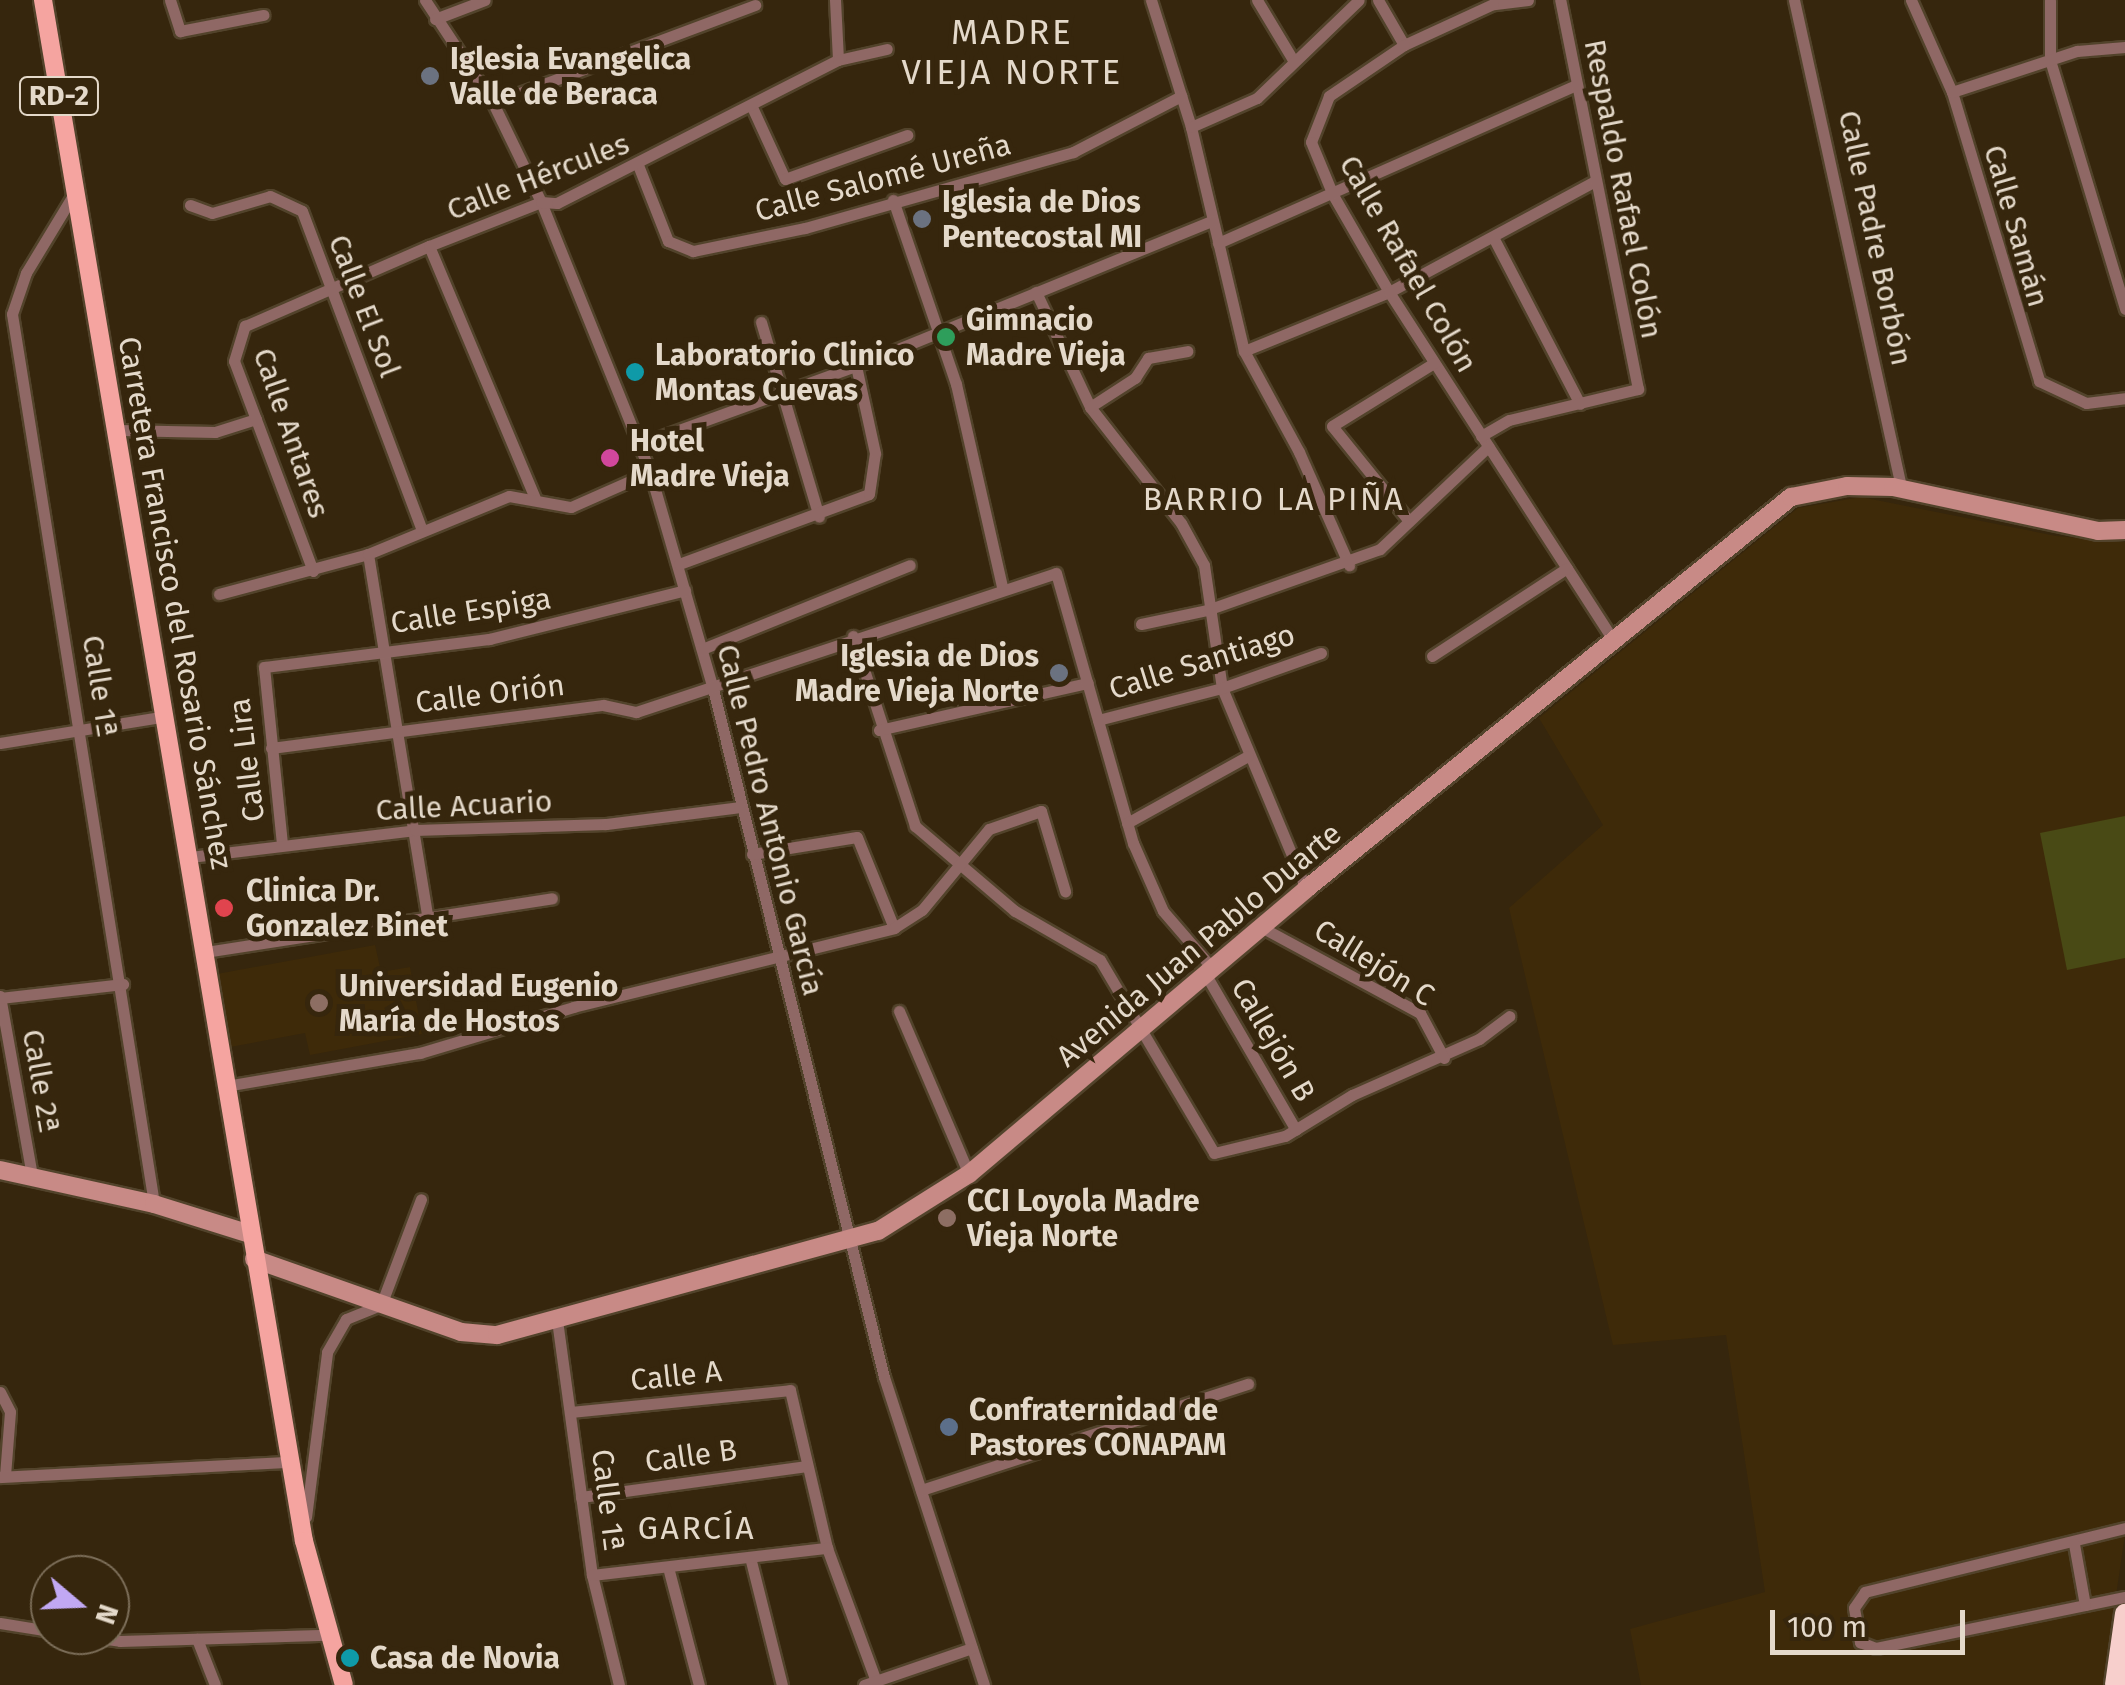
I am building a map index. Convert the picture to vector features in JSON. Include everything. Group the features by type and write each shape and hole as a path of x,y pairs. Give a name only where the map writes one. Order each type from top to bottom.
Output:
{"highway":[{"path":"2115,1685 2125,1614"}],"main road":[{"name":"Carretera Francisco del Rosario Sánchez","path":"43,0 119,430 304,1541 344,1685"},
{"name":"Avenida Juan Pablo Duarte","path":"254,1258 461,1332 497,1335 878,1231 968,1174 1306,889 1791,497 1846,486 1902,488 2098,531 2125,530"},
{"path":"0,1170 154,1204 250,1234"}],"street":[{"path":"170,0 180,31 262,15"},
{"name":"Calle Pedro Antonio García","path":"425,0 493,103 541,202 650,472 713,689 848,1240 921,1490 984,1685"},
{"path":"434,18 485,0"},
{"path":"835,0 838,60"},
{"path":"1151,0 1191,127 1244,351 1299,452 1349,565"},
{"path":"1257,0 1293,60"},
{"path":"1191,127 1257,98 1342,5 1360,0"},
{"path":"1378,0 1404,45"},
{"name":"Calle Rafael Colón","path":"1528,0 1492,2 1404,45 1330,96 1314,124 1311,142 1333,195 1389,292 1613,638"},
{"name":"Respaldo Rafael Colón","path":"1560,0 1593,182 1638,388 1580,404"},
{"name":"Calle Padre Borbón","path":"1794,0 1902,488"},
{"path":"2050,0 2050,60 2125,309"},
{"name":"Calle Samán","path":"1917,2 1952,92 2040,381 2086,403 2125,398"},
{"path":"493,103 756,5"},
{"path":"1952,92 2050,60 2125,47"},
{"name":"Calle Hércules","path":"256,320 541,202 557,203 638,166 838,60 887,48"},
{"path":"1218,243 1576,85"},
{"name":"Calle Salomé Ureña","path":"638,166 668,241 678,250 804,228 1073,152 1182,96"},
{"path":"752,106 785,179 907,135"},
{"path":"1244,351 1389,292 1593,182"},
{"name":"Calle 1ª","path":"75,192 26,273 6,316 82,729 124,984 154,1204"},
{"name":"Calle El Sol","path":"190,205 212,213 270,196 287,200 302,211 422,530"},
{"path":"893,200 938,333 1002,587"},
{"path":"640,444 856,366 1212,221"},
{"path":"1141,624 1207,610 1349,565 1380,550 1509,420 1580,404 1493,237"},
{"path":"428,246 535,498"},
{"path":"1036,292 1090,407 1177,507 1204,565 1207,610 1222,688 1306,889"},
{"name":"Calle Antares","path":"256,320 237,335 233,347 312,571"},
{"path":"761,322 819,517"},
{"path":"1090,407 1135,378 1148,358 1187,350"},
{"path":"1409,520 1332,426 1434,363"},
{"path":"679,564 866,498 874,484 874,452 856,366"},
{"path":"119,430 215,432 256,419"},
{"path":"219,594 368,554 509,496 571,508 650,472"},
{"path":"368,554 387,650 428,920"},
{"path":"702,649 910,565"},
{"path":"1432,656 1567,568"},
{"name":"Calle Orión","path":"270,748 603,704 634,712 713,689 853,636 1056,573"},
{"name":"Callejón B","path":"1056,573 1127,823 1163,910 1209,972 1296,1130"},
{"name":"Calle Espiga","path":"263,670 489,639 686,590"},
{"path":"853,636 879,730 915,826 957,867 1072,948 1100,960 1143,1027 1210,1150 1225,1155 1296,1130 1352,1096 1444,1058 1509,1016"},
{"name":"Calle Santiago","path":"1098,720 1222,688 1320,653"},
{"name":"Calle Lira","path":"263,670 282,844"},
{"path":"879,730 1088,684"},
{"path":"0,743 167,716"},
{"path":"1127,823 1248,756"},
{"name":"Calle Acuario","path":"190,858 415,830 606,824 741,806"},
{"path":"226,1086 420,1053 894,928 922,910 989,828 1041,811 1065,890"},
{"path":"752,854 858,836 894,928"},
{"path":"205,952 552,898"},
{"name":"Callejón C","path":"1261,927 1420,1013 1444,1058"},
{"path":"0,1001 124,984"},
{"name":"Calle 2ª","path":"0,1001 32,1175"},
{"path":"899,1011 968,1174"},
{"path":"304,1541 327,1352 346,1320 380,1305 421,1199"},
{"name":"Calle 1ª","path":"557,1320 592,1576 619,1685"},
{"path":"921,1490 1248,1384"},
{"name":"Calle A","path":"571,1412 786,1389 807,1466"},
{"path":"0,1392 10,1412 2,1476 290,1462"},
{"path":"807,1466 827,1548 870,1683 972,1648"},
{"name":"Calle B","path":"581,1497 807,1466"},
{"path":"2125,1528 2074,1544 1866,1592 1855,1600 1860,1642 1876,1648 2125,1597"},
{"path":"2074,1544 2085,1606"},
{"path":"592,1576 668,1570 827,1548"},
{"path":"751,1560 782,1685"},
{"path":"668,1570 700,1685"},
{"path":"0,1623 30,1628"},
{"path":"130,1637 327,1635"},
{"path":"198,1639 214,1685"}],"shaded area":[{"path":"1861,497 2056,536 2125,542 2125,1534 2103,1685 1641,1685 1630,1629 1765,1592 1726,1335 1613,1345 1509,908 1603,825 1539,718 1798,508"},
{"path":"2125,816 2125,958 2067,970 2040,833"},
{"name":"Universidad Eugenio María de Hostos","path":"375,945 381,972 410,967 422,1034 310,1055 305,1033 230,1047 217,974"}],"place":[{"name":"Iglesia Evangelica Valle de Beraca","path":"430,76"},
{"name":"Iglesia de Dios Pentecostal MI","path":"922,219"},
{"name":"Gimnacio Madre Vieja","path":"946,337"},
{"name":"Laboratorio Clinico Montas Cuevas","path":"635,372"},
{"name":"Hotel Madre Vieja","path":"610,458"},
{"name":"Iglesia de Dios Madre Vieja Norte","path":"1059,673"},
{"name":"Clinica Dr. Gonzalez Binet","path":"224,908"},
{"name":"Universidad Eugenio María de Hostos","path":"319,1003"},
{"name":"CCI Loyola Madre Vieja Norte","path":"947,1218"},
{"name":"Confraternidad de Pastores CONAPAM","path":"949,1427"},
{"name":"Casa de Novia","path":"350,1658"}],"district":[{"name":"MADRE VIEJA NORTE","path":"1012,52"},
{"name":"BARRIO LA PIÑA","path":"1274,499"},
{"name":"GARCÍA","path":"697,1528"}]}
